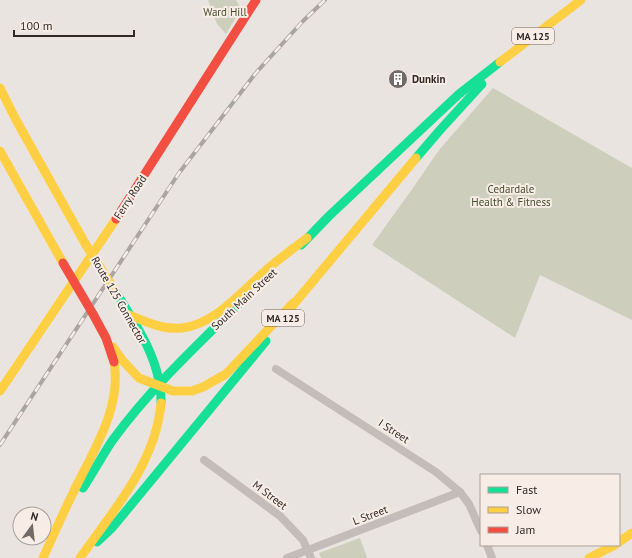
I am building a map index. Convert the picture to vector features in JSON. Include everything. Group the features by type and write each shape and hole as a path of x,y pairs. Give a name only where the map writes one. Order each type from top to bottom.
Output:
{"main road":[{"name":"Ferry Road","path":"0,391 128,202 256,0"},
{"name":"South Main Street","path":"43,558 59,524 70,511 90,475 112,442 133,415 208,333 459,94 581,0"},
{"name":"South Main Street","path":"81,558 112,528 262,346 293,303 310,286 440,130 486,80 485,73"},
{"name":"Route 125 Connector","path":"0,88 16,120 86,245 129,314 150,355 160,387 161,398 155,437 146,459 131,486 81,558"},
{"path":"0,151 108,342 132,372 145,381 173,391 192,391 218,380 226,374 293,303"},
{"path":"129,314 152,324 166,328 183,328 197,324 210,318 224,308 273,264 307,238"},
{"path":"59,524 112,408 116,381 112,355 108,342"},
{"path":"620,541 632,533"},
{"path":"589,558 613,546"}],"street":[{"name":"I Street","path":"276,369 436,472 460,492 469,504 480,529"},
{"name":"M Street","path":"204,460 280,516 299,535 310,554"},
{"name":"L Street","path":"287,558 310,554 460,492"},
{"path":"487,546 492,558"}],"green space":[{"name":"Ward Hill","path":"208,0 236,0 241,9 226,34 217,24"},
{"name":"Cedardale Health & Fitness","path":"493,88 632,168 632,320 540,275 515,338 372,245 439,150"},
{"path":"360,538 367,558 321,558 319,553"}],"railway":[{"path":"0,445 179,173 255,74 303,21 325,0"}],"traffic: fast":[{"path":"301,245 329,216 459,94 500,62"},
{"path":"416,158 482,84"},
{"path":"115,291 139,330 152,358 157,373 161,403"},
{"path":"83,488 112,441 142,403 174,368 243,300"},
{"path":"97,542 112,528 266,341"}],"traffic: slow":[{"path":"500,62 581,0"},
{"path":"0,88 16,120 86,245"},
{"path":"0,151 63,263"},
{"path":"288,311 416,158"},
{"path":"0,391 116,219"},
{"path":"129,315 155,325 169,328 182,328 205,321 236,298 269,268 307,238"},
{"path":"86,245 115,291"},
{"path":"113,347 123,361 139,378 173,391 192,391 203,387 226,374 293,303"},
{"path":"43,558 104,429 114,396 114,362"},
{"path":"80,558 119,504 142,466 151,446 161,403"},
{"path":"620,541 632,533"},
{"path":"589,558 613,546"}],"traffic: jam":[{"path":"116,219 256,0"},
{"path":"63,263 93,314"},
{"path":"93,314 106,338 114,362"}],"place":[{"name":"Dunkin","path":"398,79"}]}
